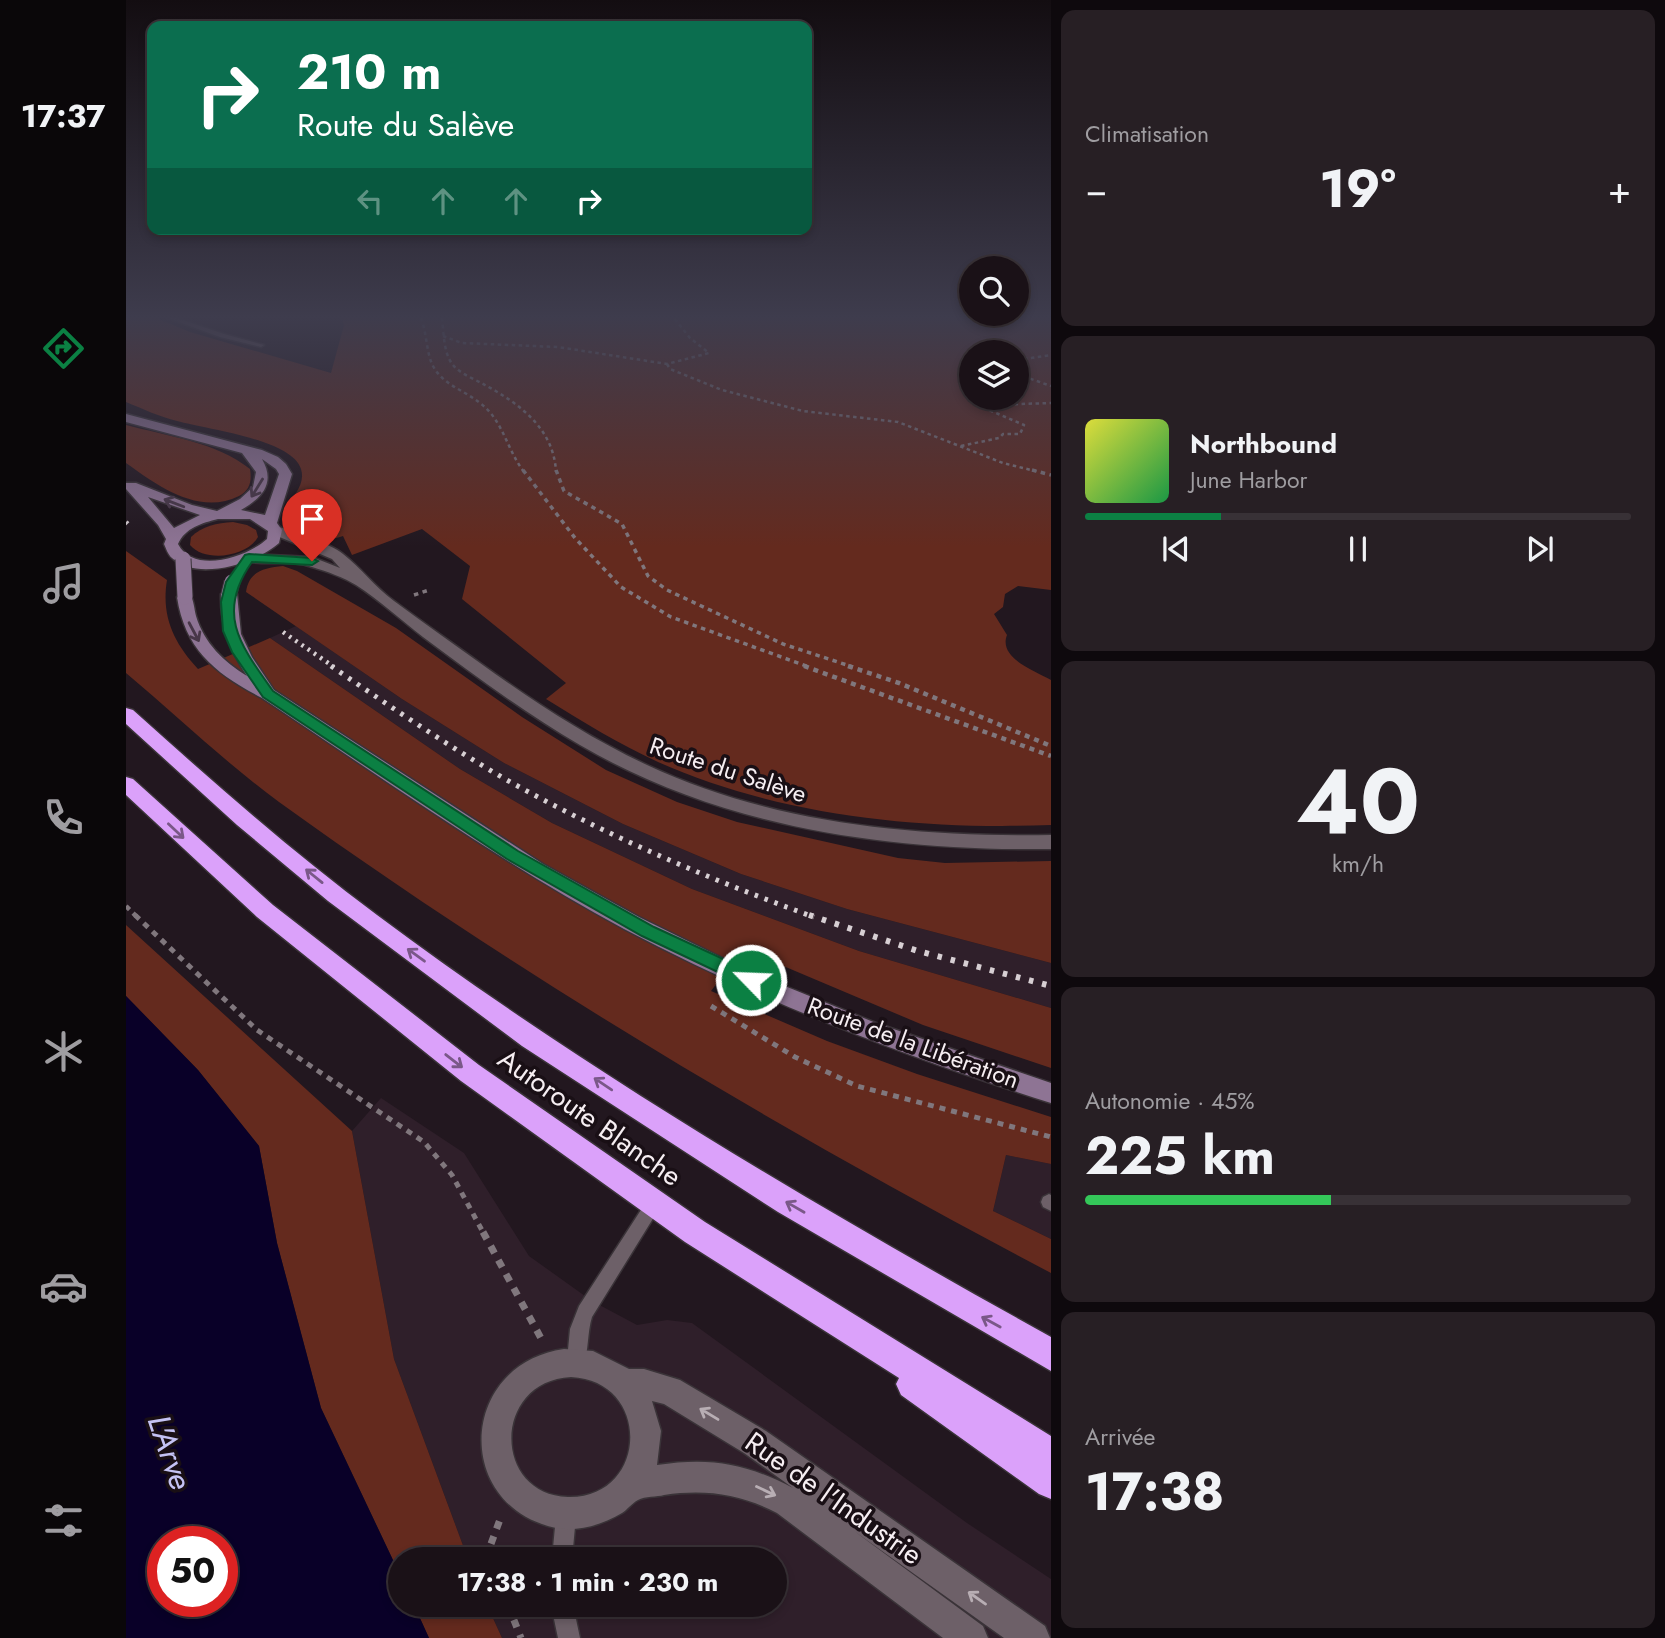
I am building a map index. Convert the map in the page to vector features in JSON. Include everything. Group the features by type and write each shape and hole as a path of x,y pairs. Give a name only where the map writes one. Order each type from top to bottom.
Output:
{"highway":[{"name":"Autoroute Blanche","path":"126,714 249,823 367,920 493,1011 777,1196 1051,1355"},
{"name":"Autoroute Blanche","path":"126,784 213,865 338,970 470,1073 695,1232 1051,1455"},
{"path":"695,1232 1051,1482"}],"main road":[{"path":"126,418 247,450 263,470 263,483 250,500 220,515 186,526 172,539"},
{"name":"Route de la Libération","path":"247,450 272,459 285,471 286,484 273,508 270,545 248,558 232,582 228,602 230,631 239,652 268,694"},
{"path":"128,485 182,506 220,515 254,516 272,527"},
{"path":"128,485 164,523 172,539 172,550 183,559 206,564 248,558"},
{"name":"Route de la Libération","path":"183,559 186,611 195,637 216,662 513,855 624,919 727,969 826,1012 932,1053 1051,1093"}],"street":[{"name":"Route du Salève","path":"272,527 337,556 361,582 569,731 669,781 764,811 866,833 965,843 1051,842"},
{"name":"Route du Salève","path":"248,558 312,561 361,582"},
{"name":"Rue de l'Industrie","path":"565,1362 602,1367 624,1384 638,1406 645,1433 640,1461 628,1486 600,1509 566,1516"},
{"path":"565,1362 541,1367 518,1385 502,1411 497,1442 505,1473 513,1486 536,1506 566,1516"},
{"name":"Rue de l'Industrie","path":"624,1384 644,1384 670,1390 755,1442 1033,1638"},
{"name":"Rue de l'Industrie","path":"628,1486 697,1474 734,1478 770,1492 788,1502 971,1638"}],"lane":[{"path":"565,1362 585,1312 654,1204"},
{"path":"563,1547 566,1516"},
{"path":"565,1617 569,1638"}],"path":[{"path":"466,394 481,403 500,425 517,463 532,485 604,572 621,587 671,617 1051,756"},
{"path":"502,394 533,418 543,431 555,454 556,474 564,491 622,524 648,576 667,590 783,644 898,682 1051,746"},
{"path":"739,394 803,411 898,422 1003,463 1051,475"},
{"path":"960,446 983,439 999,438 1003,434 1020,434 1024,425 996,415 989,410 989,405 1051,403"},
{"path":"409,597 429,590"},
{"path":"126,906 257,1030 403,1126 439,1158 452,1175 565,1362"},
{"path":"711,1006 795,1057 857,1086 1051,1137"},
{"path":"490,1547 513,1486"},
{"path":"513,1617 521,1638"}],"shaded area":[{"path":"126,394 959,394 959,410 1029,410 1029,394 1051,394 1051,590 1018,586 1005,594 1003,607 994,614 1007,635 1006,643 1013,657 1051,680 1051,825 951,825 851,816 752,795 658,762 546,699 566,683 462,599 470,566 422,529 352,555 343,536 317,538 294,526 287,509 300,485 302,475 294,459 265,443 171,419 126,402"},
{"path":"126,425 191,441 222,452 250,469 248,488 239,496 209,503 180,496 165,489 126,463"},
{"path":"233,522 256,530 258,537 253,544 236,553 215,556 197,551 190,545 191,537 200,530"},
{"path":"126,551 167,580 166,606 171,629 198,669 270,638 460,769 552,823 692,889 859,951 1051,1008 1051,1068 923,1025 743,949 711,991 827,1041 917,1074 1051,1117 1051,1164 1006,1155 993,1211 1051,1239 1051,1273 852,1165 657,1051 465,930 259,787 126,673"},
{"path":"283,566 297,571 396,628 522,717 606,770 677,802 737,822 898,858 945,863 1051,861 1051,963 847,909 741,874 623,824 504,763 402,699 246,592 250,579 258,572"},
{"path":"296,626 402,699 504,763 623,824 741,874 847,909 1051,963 1051,1008 859,951 692,889 552,823 460,769 270,638"},
{"path":"126,925 352,1131 394,1359 464,1547 388,1547 388,1550 321,1408 277,1243 259,1146 198,1070 126,996"},
{"path":"381,1098 464,1153 529,1256 592,1301 637,1325 667,1320 692,1323 967,1523 1051,1579 1051,1638 502,1638 492,1617 787,1617 787,1547 464,1547 394,1359 352,1131"},
{"path":"1006,1155 1051,1164 1051,1239 993,1211"},
{"path":"419,1617 492,1617 502,1638 429,1638"}],"water":[{"name":"L'Arve","path":"126,996 198,1070 259,1146 277,1243 321,1408 388,1550 388,1617 419,1617 429,1638 126,1638"}],"railway":[{"path":"283,632 334,667"},
{"path":"331,666 461,752 542,799 656,854 814,917"},
{"path":"809,915 918,951 1051,986"}],"route":[{"path":"312,561 249,558 232,582 228,602 230,631 239,652 268,694 513,855 577,893 648,931 751,980"}]}
